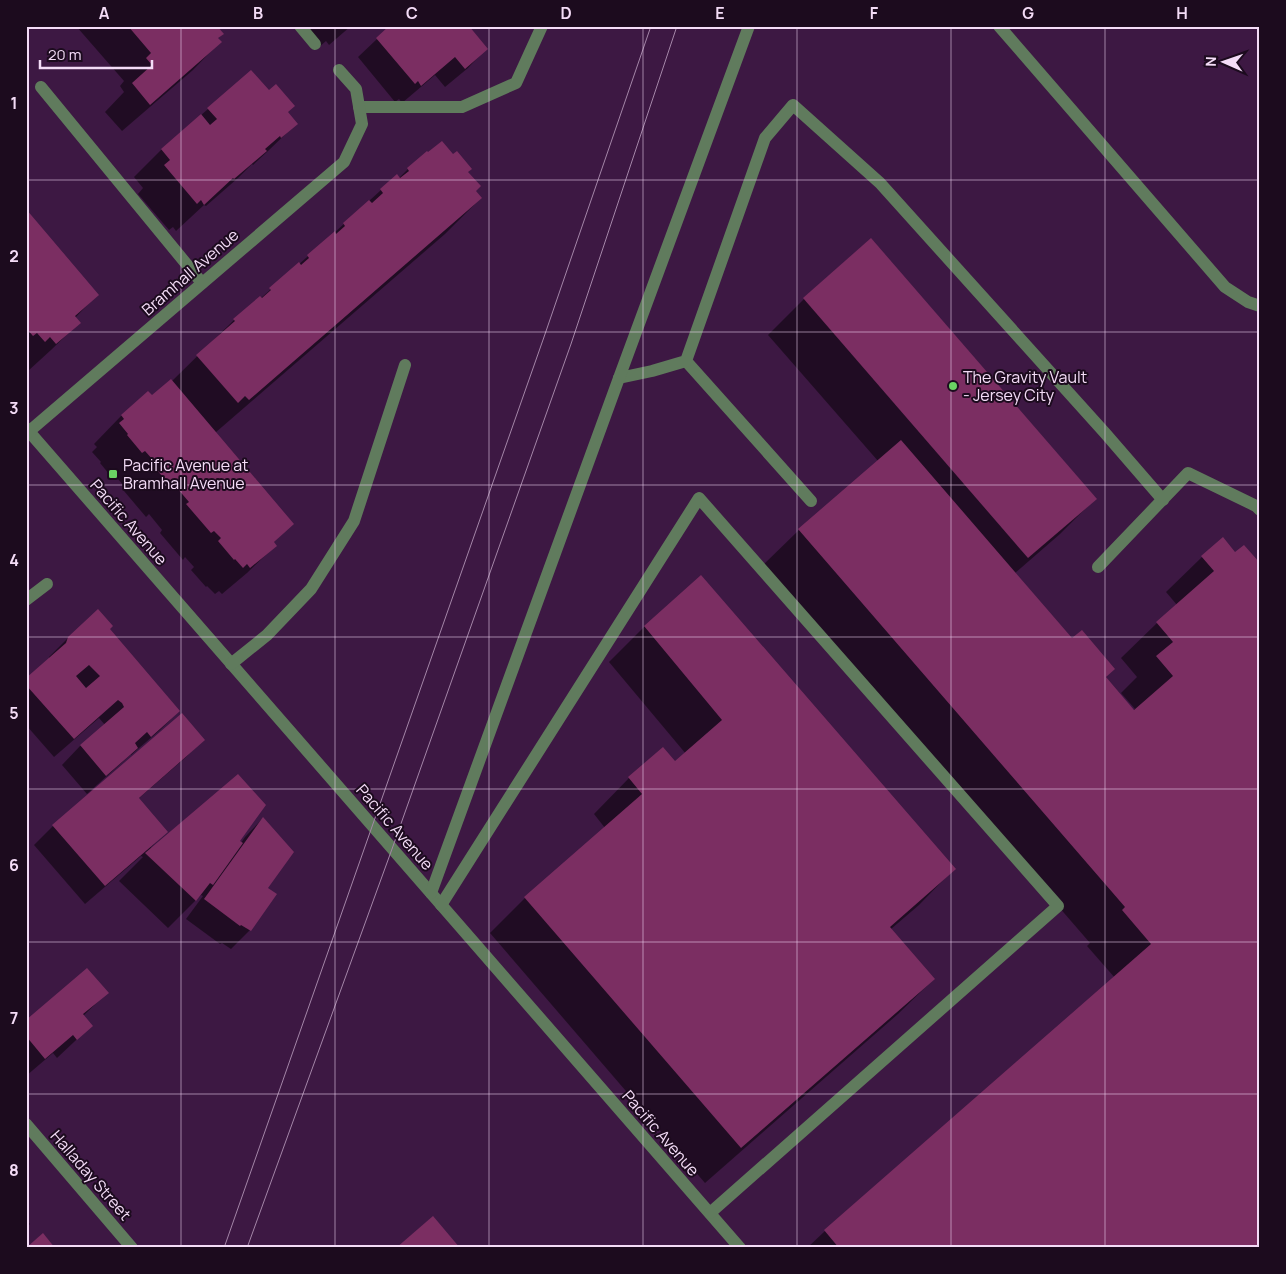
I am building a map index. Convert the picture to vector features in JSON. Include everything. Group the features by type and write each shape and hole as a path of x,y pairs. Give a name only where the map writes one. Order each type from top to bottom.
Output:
{"street":[{"path":"300,26 315,44"},
{"path":"339,70 356,90 359,107 462,107 516,83 542,26"},
{"path":"431,894 749,26"},
{"path":"999,26 1225,287 1248,302 1260,306"},
{"path":"41,87 202,284"},
{"path":"686,360 765,138 793,105 880,183 1163,500"},
{"name":"Bramhall Avenue","path":"27,431 344,162 362,124 359,107"},
{"path":"619,378 652,371 686,360"},
{"path":"686,360 811,501"},
{"path":"231,664 267,635 311,589 354,521 405,366"},
{"name":"Pacific Avenue","path":"27,431 740,1248"},
{"path":"1098,567 1188,474 1256,506 1260,510"},
{"path":"441,905 699,498 1058,906 710,1213"},
{"path":"26,600 47,584"},
{"name":"Halladay Street","path":"26,1124 132,1248"}],"building":[{"path":"128,26 217,26 224,34 218,38 222,42 150,105 132,83 152,65 146,58 151,53"},
{"path":"389,26 469,26 488,49 465,69 455,57 421,86 418,81 415,84 376,38"},
{"path":"251,70 269,90 276,84 295,106 288,112 298,124 281,138 280,136 265,149 267,151 233,178 204,205 201,200 197,204 164,165 170,160 161,149 201,114 210,125 217,119 207,108"},
{"path":"442,141 453,154 457,151 472,169 468,172 481,186 476,191 482,198 249,400 245,396 238,403 196,355 235,321 233,319 260,296 262,298 271,290 269,288 299,262 301,265 309,258 307,255 335,231 336,234 345,226 343,223 369,200 372,203 383,193 380,189 397,174 400,178 409,171 407,168"},
{"path":"26,209 99,295 75,316 81,323 56,344 50,337 45,342 37,333 33,336 26,328"},
{"path":"871,238 1097,499 1028,558 803,298"},
{"path":"171,379 294,524 274,542 277,546 250,568 247,564 243,568 234,560 218,541 221,538 214,531 211,533 186,504 189,502 177,488 174,490 150,462 153,460 145,451 142,453 119,423 124,419 121,415 148,391 152,395"},
{"path":"901,440 1072,638 1082,630 1115,669 1106,677 1134,710 1173,676 1156,656 1173,642 1156,622 1214,571 1201,556 1223,537 1235,552 1244,545 1260,563 1260,1248 839,1248 824,1230 1151,944 1122,910 1125,907 798,529"},
{"path":"701,575 956,869 890,927 935,979 741,1148 524,897 642,794 628,777 663,747 675,761 722,720 644,626"},
{"path":"98,609 113,626 110,629 180,711 151,737 147,732 135,743 138,748 106,776 80,745 124,707 122,703 118,700 74,739 26,685 26,678 66,643 68,637","holes":["89,665 100,676 86,688 76,676"]},
{"path":"182,713 205,740 139,798 168,832 105,886 52,825"},
{"path":"238,774 266,805 240,841 243,843 213,885 210,883 196,901 145,853"},
{"path":"263,817 294,852 268,888 277,894 251,931 240,926 204,899"},
{"path":"87,968 109,993 83,1014 93,1026 77,1040 73,1035 45,1059 26,1036 26,1020"},
{"path":"433,1216 460,1248 396,1248"},
{"path":"43,1233 55,1248 26,1248"}],"tram line":[{"path":"224,1248 544,337 651,26"},
{"path":"247,1248 392,849 571,344 677,26"}],"place":[{"name":"The Gravity Vault - Jersey City","path":"953,386"},
{"name":"Pacific Avenue at Bramhall Avenue","path":"113,474"}]}
